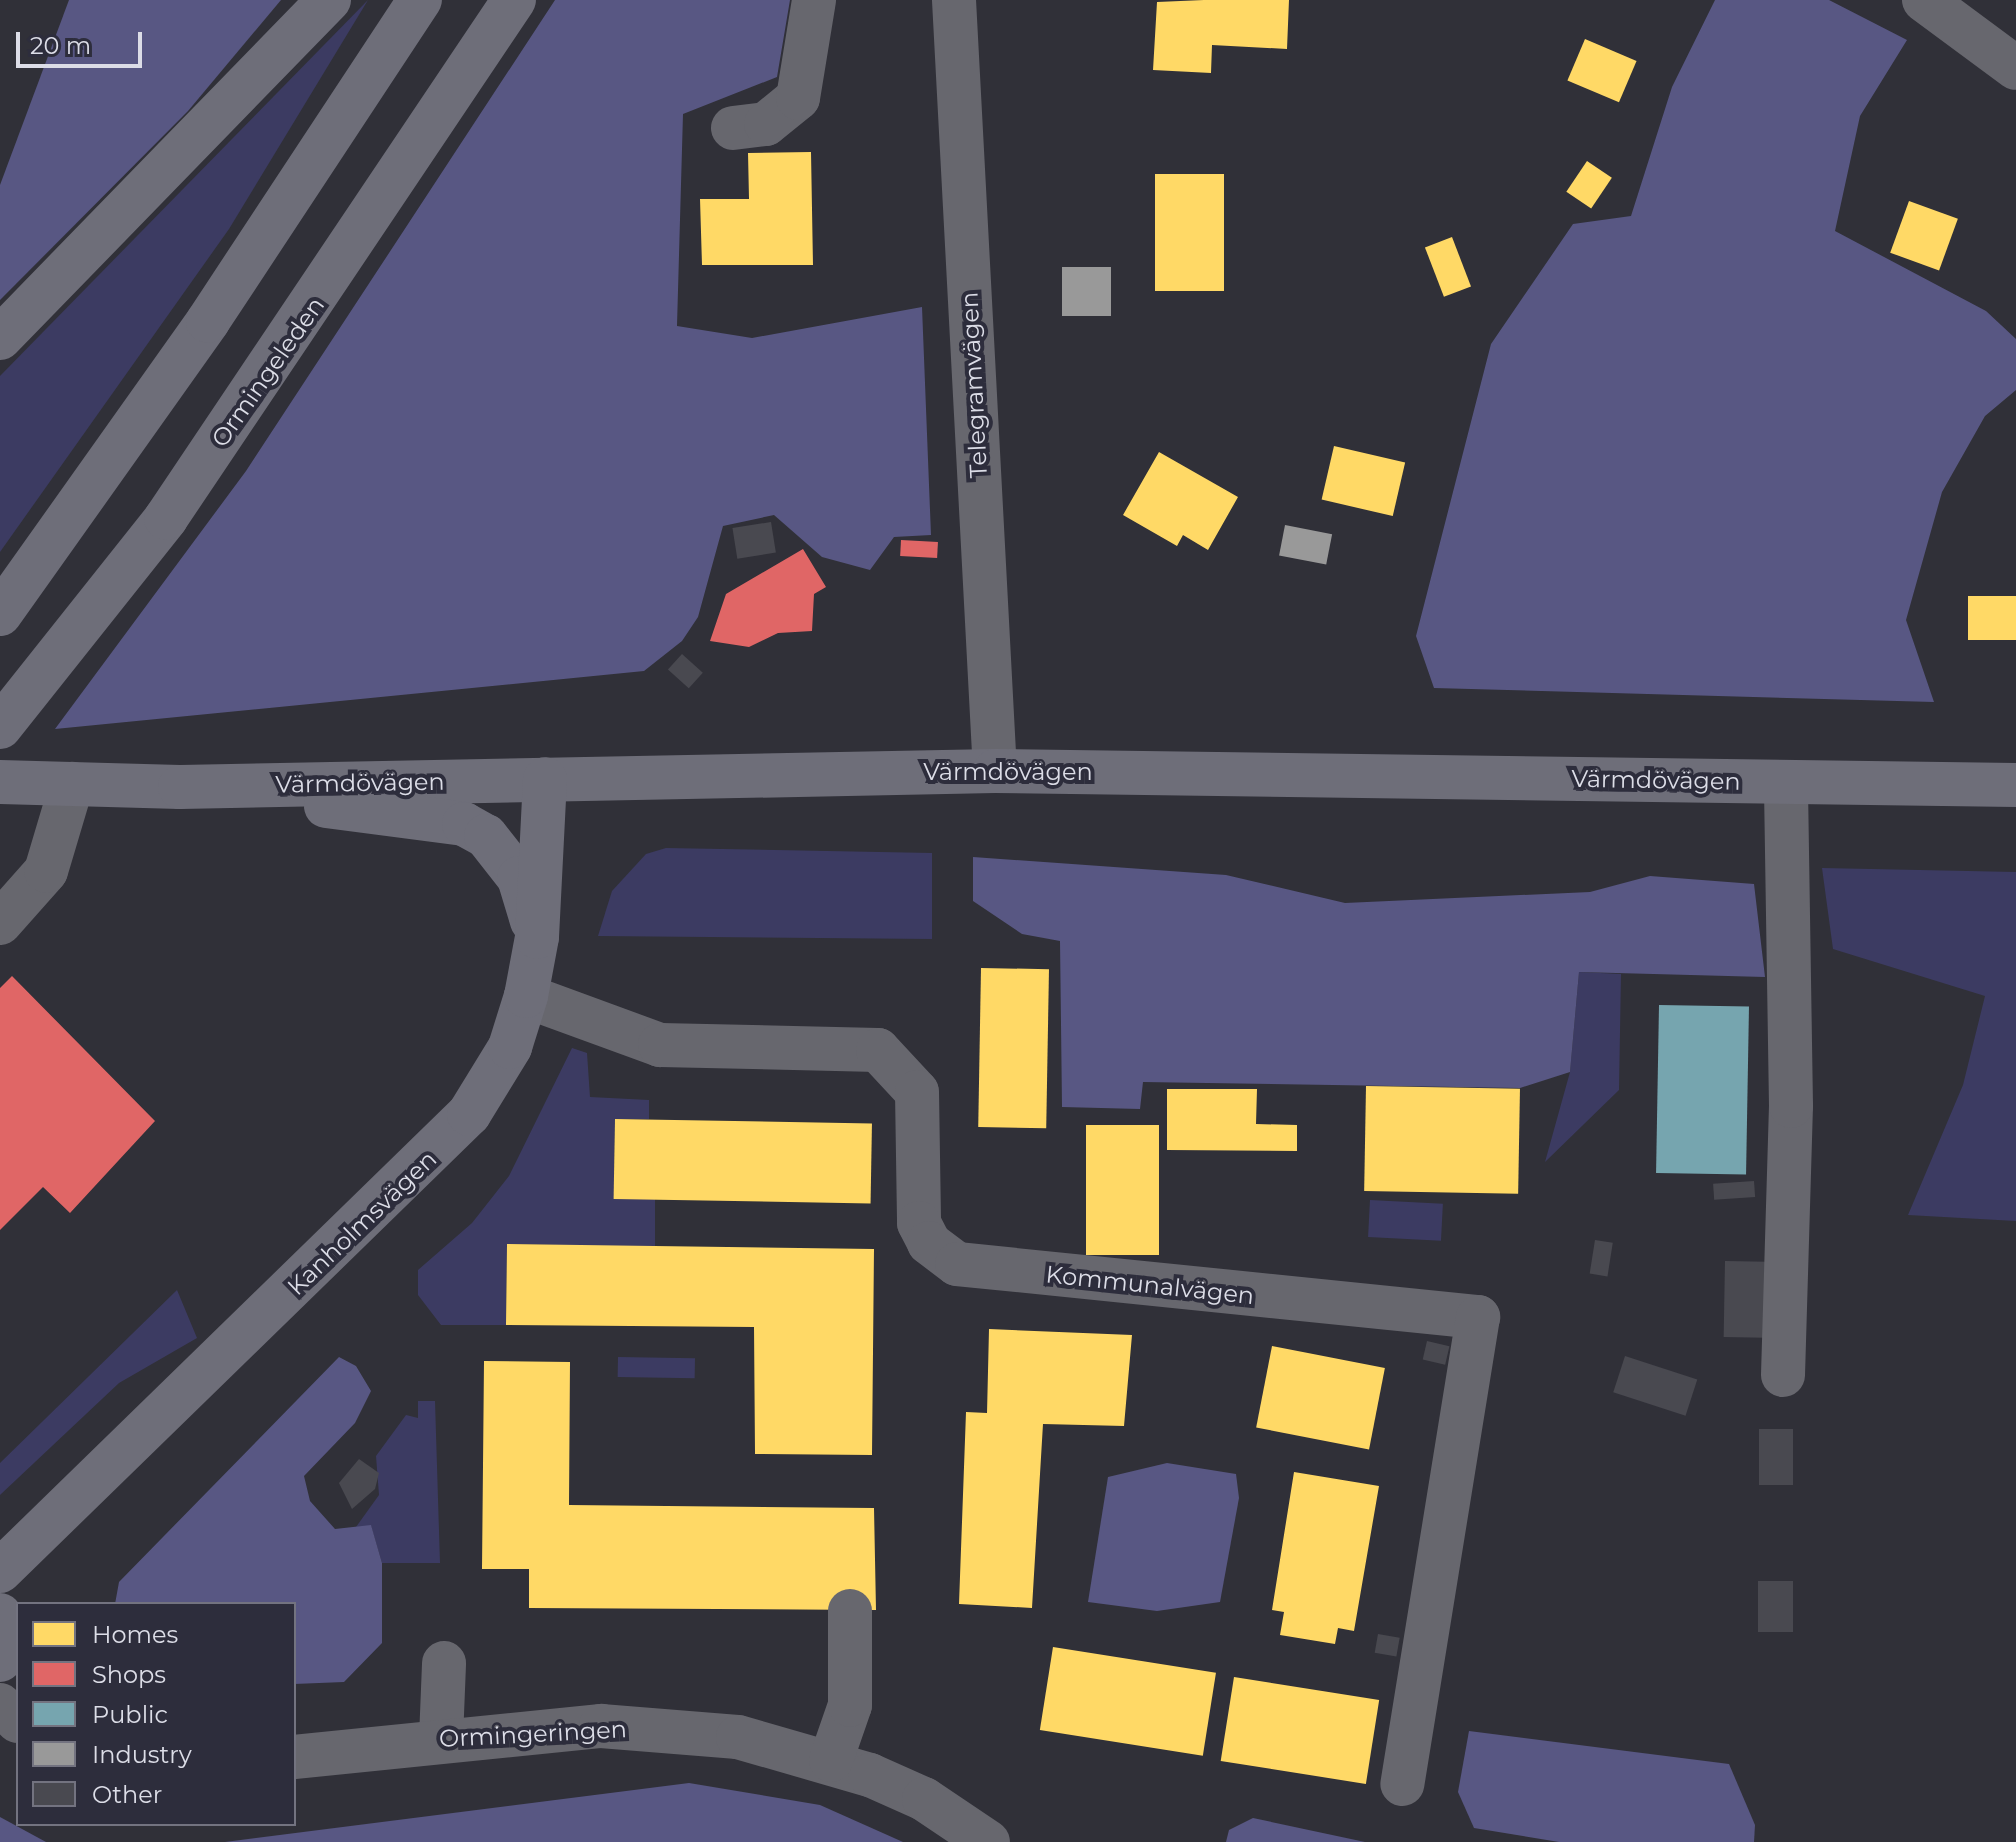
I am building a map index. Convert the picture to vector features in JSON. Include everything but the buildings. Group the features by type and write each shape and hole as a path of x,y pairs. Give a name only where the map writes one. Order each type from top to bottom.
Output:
{"main road":[{"path":"0,338 329,0"},
{"path":"12,598 420,0"},
{"name":"Ormingeleden","path":"0,727 90,620 310,313 514,0"},
{"name":"Värmdövägen","path":"0,782 180,787 995,771 2016,785"},
{"name":"Kanholmsvägen","path":"0,1571 442,1146 498,1069 526,996 537,937 545,779"},
{"path":"180,787 464,824 499,849 519,878 537,937"},
{"path":"0,1615 0,1660"}],"street":[{"path":"733,128 766,124 798,98 814,0"},
{"name":"Telegramvägen","path":"954,0 995,771"},
{"path":"1924,0 2016,68"},
{"path":"1783,1375 1791,1106 1786,782"},
{"path":"0,923 46,871 72,784"},
{"name":"Kommunalvägen","path":"526,996 660,1045 878,1050 917,1092 919,1223 929,1243 957,1264 1478,1317 1402,1784"},
{"path":"831,1760 850,1705 850,1611"},
{"path":"441,1739 444,1663"},
{"path":"0,1705 16,1719"},
{"name":"Ormingeringen","path":"296,1757 441,1739 601,1726 738,1737 831,1760 924,1799 988,1842"}],"shaded area":[{"path":"69,0 281,0 188,111 0,300 0,185"},
{"path":"368,0 229,229 0,552 0,376"},
{"path":"555,0 790,0 777,77 683,114 677,326 752,338 922,307 931,535 894,537 870,570 822,557 774,515 723,526 698,617 682,641 644,671 55,729 246,471"},
{"path":"1715,0 1829,0 1907,40 1860,116 1835,231 1986,311 2016,339 2016,390 1985,416 1942,492 1906,620 1934,702 1434,688 1416,636 1491,344 1573,224 1631,216 1672,87"},
{"path":"666,848 932,853 932,939 598,936 612,891 646,854"},
{"path":"973,857 1226,875 1345,903 1590,892 1650,876 1754,884 1765,977 1579,972 1570,1072 1520,1088 1143,1082 1140,1109 1062,1107 1060,941 1022,934 973,901"},
{"path":"1822,868 2016,872 2016,1221 1908,1215 1963,1085 1985,996 1833,949"},
{"path":"1579,972 1621,974 1619,1090 1545,1162 1570,1072"},
{"path":"572,1048 587,1053 590,1097 649,1100 649,1119 615,1119 614,1198 655,1199 655,1247 507,1244 506,1325 441,1325 418,1295 418,1270 472,1223 509,1176"},
{"path":"1370,1200 1443,1204 1441,1241 1368,1237"},
{"path":"177,1290 197,1338 119,1383 0,1495 0,1463"},
{"path":"339,1357 356,1366 371,1391 355,1423 304,1476 310,1501 335,1529 371,1525 382,1563 382,1643 344,1682 296,1684 296,1602 115,1602 119,1582"},
{"path":"618,1357 695,1358 695,1378 618,1377"},
{"path":"418,1401 435,1401 440,1563 382,1563 371,1526 356,1527 379,1495 376,1456 406,1415 418,1418"},
{"path":"1167,1463 1236,1474 1239,1498 1220,1602 1157,1611 1088,1602 1108,1477"},
{"path":"1469,1731 1729,1764 1755,1825 1754,1842 1559,1842 1474,1828 1458,1792"},
{"path":"689,1783 820,1805 903,1842 225,1842"},
{"path":"0,1817 46,1842 0,1842"},
{"path":"1253,1818 1365,1842 1226,1842 1229,1830"}]}
